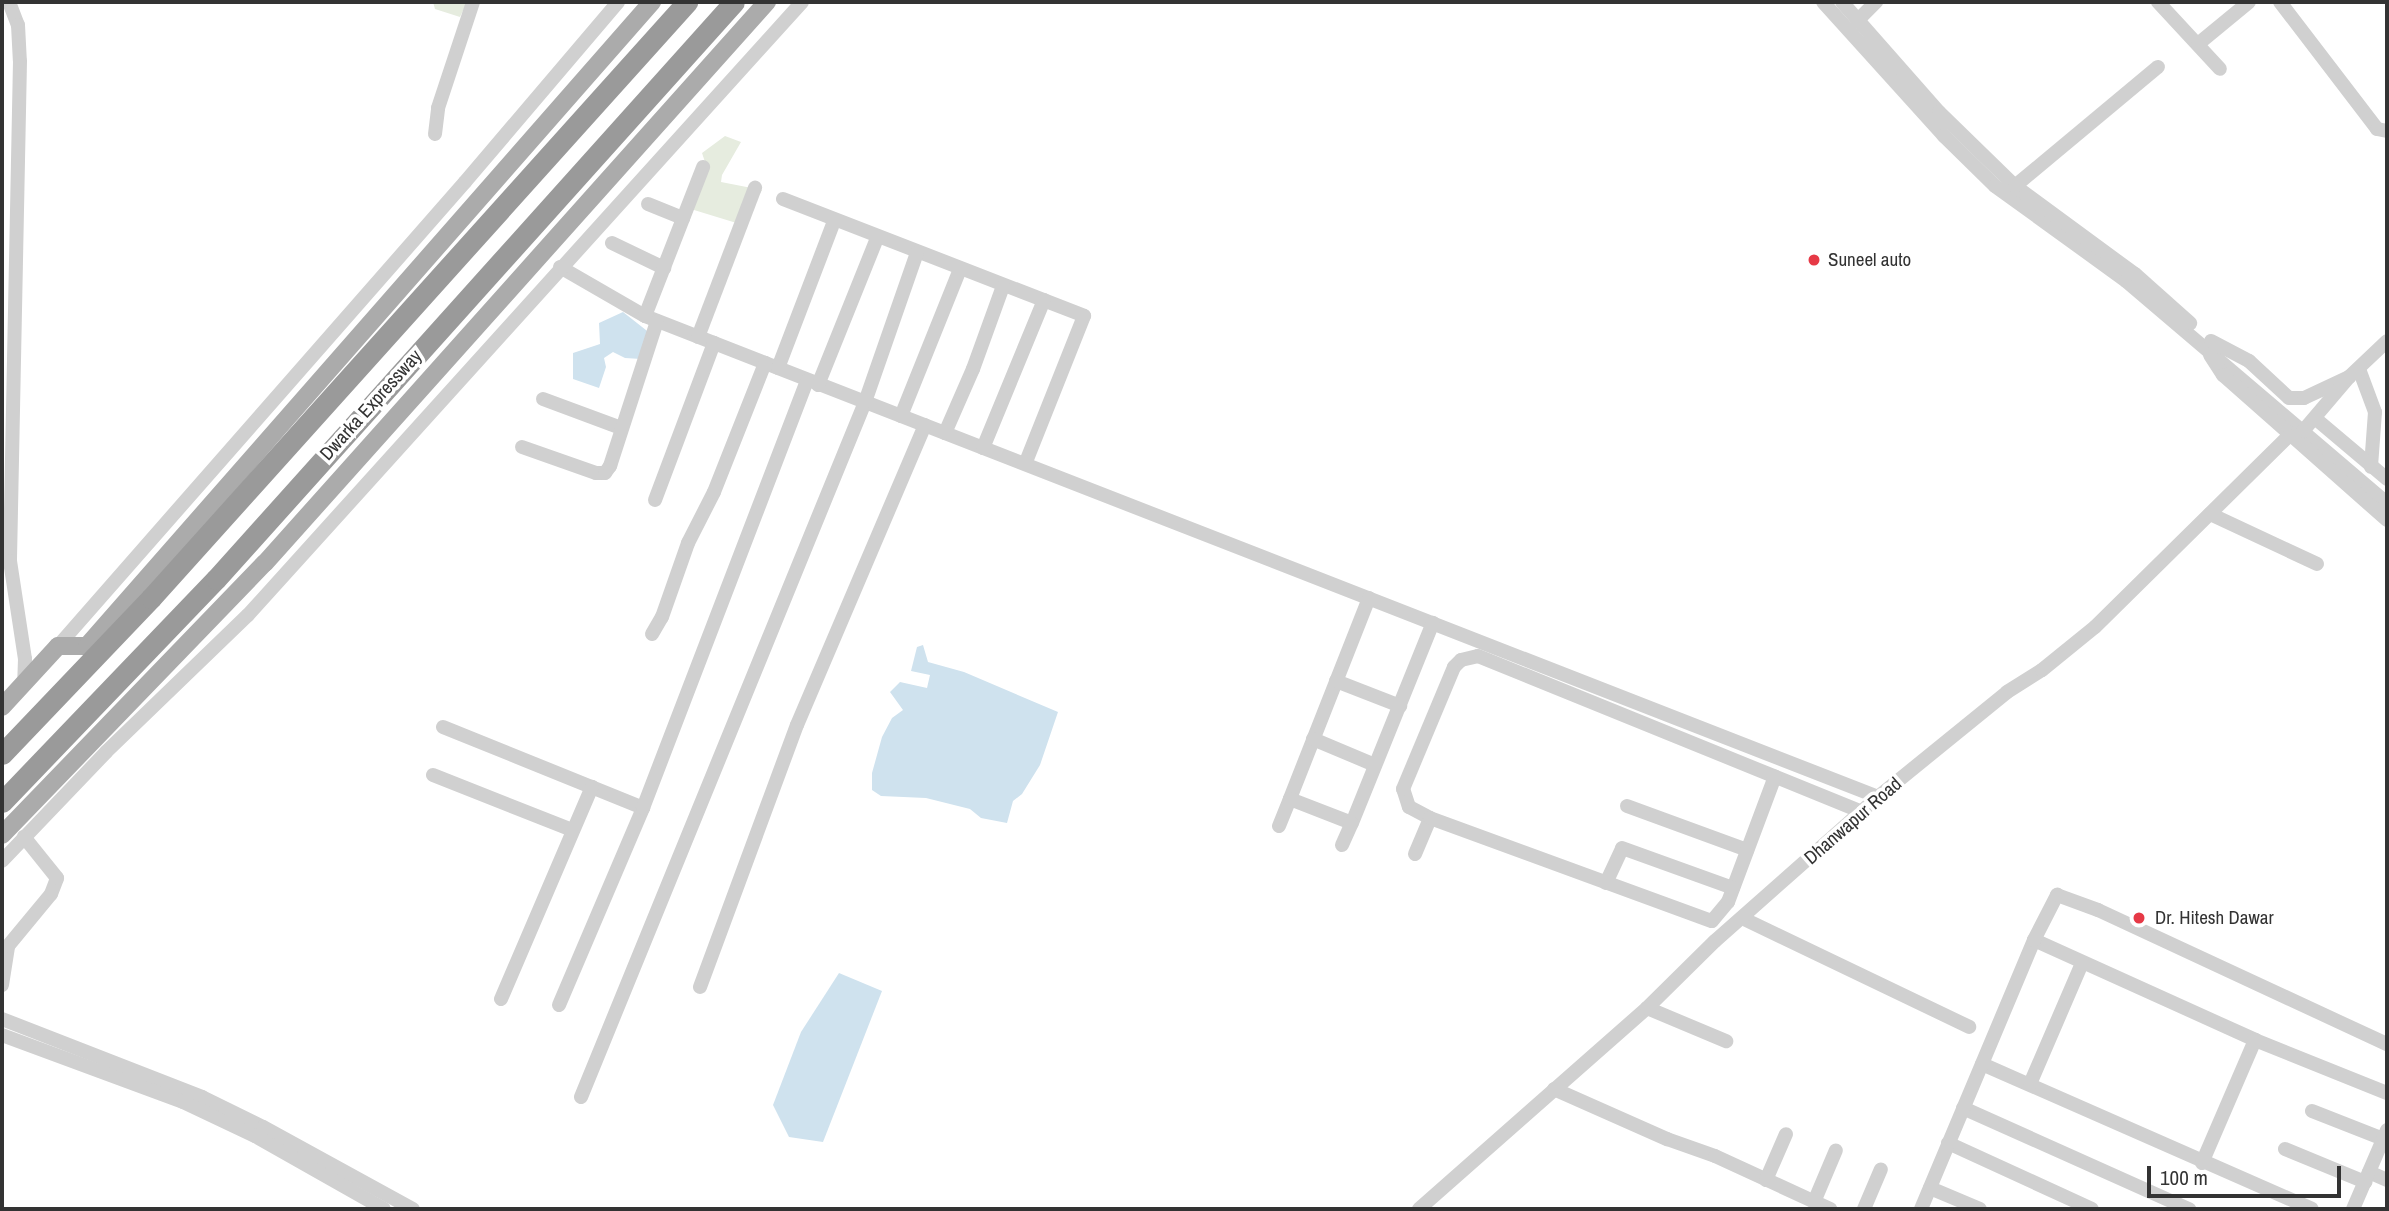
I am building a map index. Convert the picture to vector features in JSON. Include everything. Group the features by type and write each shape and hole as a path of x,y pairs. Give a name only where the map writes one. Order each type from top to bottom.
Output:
{"highway":[{"name":"Dwarka Expressway","path":"2,754 170,577 687,2"},
{"name":"Dwarka Expressway","path":"2,802 216,579 734,2"}],"main road":[{"path":"2,707 58,646 87,646 652,2"},
{"path":"2,835 265,564 767,2"}],"street":[{"path":"9,2 18,24 20,61 10,561 24,659 24,683"},
{"path":"435,134 438,108 473,2"},
{"path":"58,646 456,193 618,2"},
{"path":"2,861 106,752 248,615 802,2"},
{"path":"1823,2 1948,131 2015,186 2135,274 2387,520"},
{"path":"1842,2 1995,186 2126,282 2213,351 2246,359 2289,398 2304,398 2354,373 2387,341"},
{"path":"1857,21 1876,2"},
{"path":"2158,2 2220,69"},
{"path":"2198,44 2249,2"},
{"path":"2280,2 2377,129 2387,131"},
{"path":"2015,186 2158,67"},
{"path":"522,447 596,473 605,473 610,466 664,268 703,167"},
{"path":"698,337 755,188"},
{"path":"783,200 1003,286 1081,313 1084,319 1025,464"},
{"path":"648,204 683,218"},
{"path":"652,634 662,617 688,543 772,365 834,221"},
{"path":"559,1005 643,808 813,383 877,238"},
{"path":"612,243 664,268"},
{"path":"581,1097 865,402 917,253"},
{"path":"560,267 651,318 698,337 1878,797"},
{"path":"901,416 960,269"},
{"path":"945,433 973,369 1003,286"},
{"path":"983,448 1044,300"},
{"path":"655,500 714,343"},
{"path":"2354,373 2370,390 2375,412 2371,467"},
{"name":"Dhanwapur Road","path":"1419,1209 1647,1008 1878,797 2007,692 2042,670 2095,626 2296,433 2316,419 2354,373"},
{"path":"543,398 621,428"},
{"path":"2316,419 2387,479"},
{"path":"700,987 797,725 925,425"},
{"path":"2296,433 2330,455 2387,503"},
{"path":"2210,514 2317,564"},
{"path":"1279,826 1369,598"},
{"path":"1342,845 1433,624"},
{"path":"1774,776 1730,895 1712,921 1703,920 1430,818 1409,807 1403,789 1454,667 1469,657 1489,660 1774,776 1862,812"},
{"path":"1336,681 1400,706"},
{"path":"443,727 643,808"},
{"path":"1313,739 1376,765"},
{"path":"433,775 572,830"},
{"path":"501,999 592,787"},
{"path":"1290,799 1352,822"},
{"path":"1628,806 1747,850"},
{"path":"1415,854 1430,818"},
{"path":"2,985 8,946 51,894 57,878 24,837"},
{"path":"1606,883 1622,848 1730,895 1746,915 1969,1027"},
{"path":"1921,1209 2034,940 2054,899 2061,894 2387,1044"},
{"path":"2034,940 2255,1040 2387,1093"},
{"path":"2030,1084 2082,963"},
{"path":"1647,1008 1726,1041"},
{"path":"2,1019 202,1097 263,1126 403,1207"},
{"path":"2,1034 183,1102 255,1136 384,1209"},
{"path":"2202,1163 2255,1040"},
{"path":"1982,1064 2202,1163 2312,1209"},
{"path":"1554,1089 1830,1209"},
{"path":"1963,1108 2189,1209"},
{"path":"2312,1111 2385,1135 2353,1209"},
{"path":"1766,1180 1786,1134"},
{"path":"1948,1143 2092,1209"},
{"path":"2285,1149 2367,1177 2387,1180"},
{"path":"1814,1202 1836,1150"},
{"path":"1864,1209 1881,1169"},
{"path":"1930,1188 1980,1209"}],"shaded area":[{"path":"433,2 467,2 460,17 435,9"},
{"path":"725,136 741,142 722,175 721,182 762,190 743,225 694,210 692,202 706,165 702,153"}],"water":[{"path":"623,312 651,334 641,359 625,358 613,352 604,358 606,367 599,388 573,379 573,353 600,344 599,323"},
{"path":"923,645 928,662 964,672 1058,712 1040,765 1022,794 1013,801 1007,823 981,818 970,809 926,798 881,796 872,790 872,773 882,737 892,718 903,710 890,692 900,682 927,688 930,675 911,671 917,647"},
{"path":"839,973 882,991 823,1142 789,1137 773,1105 801,1032"}],"place":[{"name":"Suneel auto","path":"1814,260"},
{"name":"Dr. Hitesh Dawar","path":"2139,918"}]}
